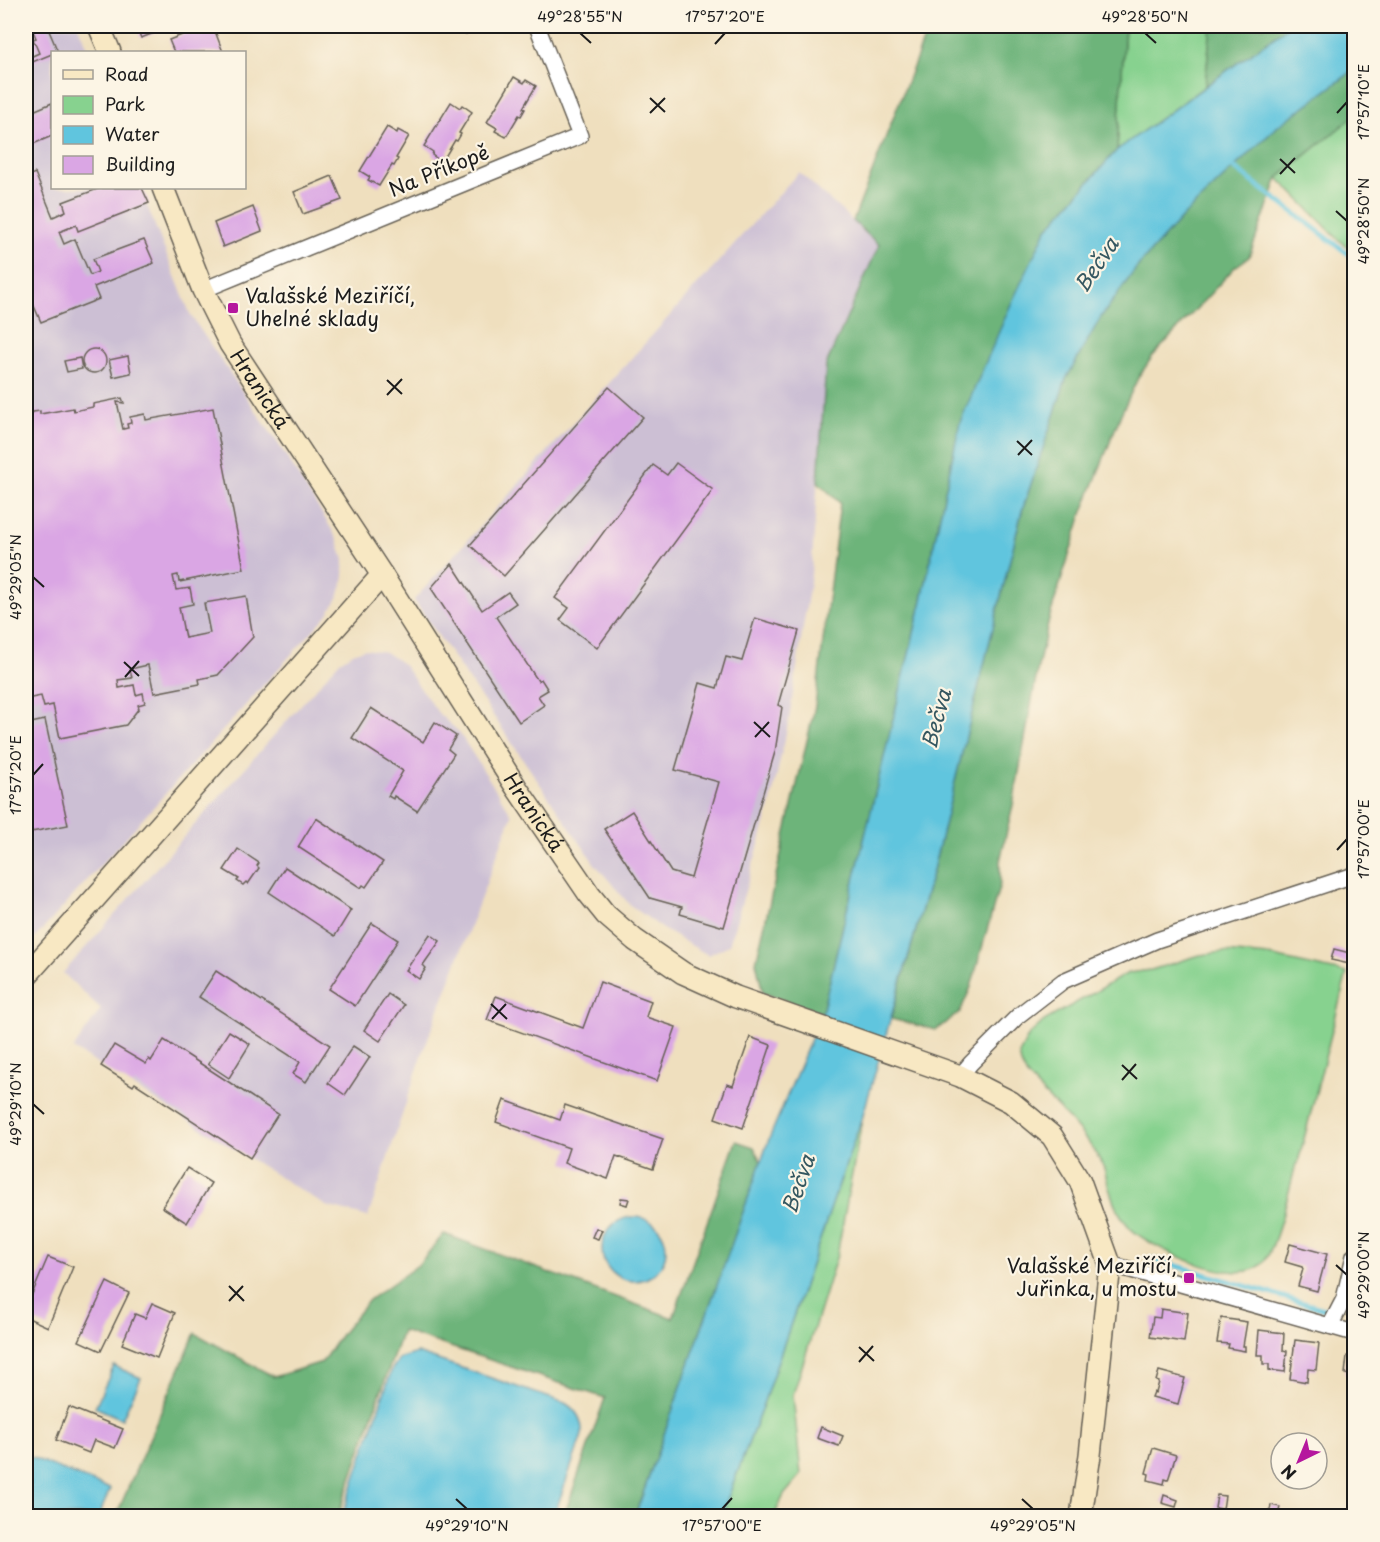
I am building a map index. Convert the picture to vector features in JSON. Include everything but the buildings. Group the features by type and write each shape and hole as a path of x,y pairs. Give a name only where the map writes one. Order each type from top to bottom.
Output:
{"street":[{"path":"99,26 110,51"},
{"name":"Na Příkopě","path":"203,290 580,136 537,26"},
{"name":"Hranická","path":"163,189 203,290 230,344 516,788 598,905 635,940 683,973 736,997 960,1076 1011,1102 1052,1136 1080,1181 1110,1264"},
{"path":"26,976 381,576"},
{"path":"960,1076 971,1062 1019,1015 1062,981 1156,940 1354,875"},
{"path":"1330,1326 1344,1299 1354,1256"},
{"path":"1081,1516 1090,1455 1110,1264 1354,1333"}],"shaded area":[{"path":"26,26 78,26 89,51 51,51 51,189 140,189 191,316 279,445 329,525 338,541 344,560 344,577 338,598 327,615 26,948"},
{"path":"799,172 879,245 826,365 811,575 789,719 769,811 729,945 708,955 666,931 630,905 594,863 414,600"},
{"path":"364,649 385,652 403,664 439,714 458,731 512,815 424,1049 368,1217 326,1206 73,1049 101,1009 63,973 340,661"}],"green space":[{"path":"929,26 1125,26 1117,150 1046,230 960,422 922,600 822,1013 763,993 756,962 815,706 840,503 818,482 826,365 879,245 853,221"},
{"path":"1125,26 1211,26 1205,86 1117,150"},
{"path":"1211,26 1289,26 1205,86"},
{"path":"1354,70 1354,116 1278,178 1249,257 1235,267 1152,357 1138,378 1121,414 1082,514 1049,619 1000,861 1000,884 971,987 960,1012 936,1030 891,1019 933,870 1022,511 1066,379 1101,317 1137,267 1184,215 1278,126"},
{"path":"1354,116 1354,252 1338,239 1278,178"},
{"path":"1224,952 1269,956 1347,973 1298,1162 1273,1245 1263,1263 1252,1270 1235,1272 1216,1269 1175,1255 1156,1246 1130,1228 1115,1204 1104,1169 1096,1153 1078,1130 1027,1076 1019,1054 1029,1035 1044,1021 1128,973 1151,970 1200,955"},
{"path":"863,1115 837,1255 793,1395 801,1475 784,1495 774,1516 721,1516 761,1410"},
{"path":"736,1141 754,1147 761,1162 635,1516 564,1516 605,1398 402,1331 338,1516 116,1516 195,1333 274,1377 322,1362 369,1300 418,1265 444,1234 673,1318"}],"water":[{"name":"Bečva","path":"1289,26 1354,26 1354,70 1278,126 1184,215 1137,267 1101,317 1066,379 1022,511 933,870 863,1115 761,1410 721,1516 635,1516 769,1139 822,1013 922,600 960,422 1011,304 1046,230 1117,150"},
{"path":"634,1217 652,1223 660,1231 666,1249 660,1267 652,1275 634,1281 616,1275 608,1267 602,1249 608,1231 616,1223"},
{"path":"417,1353 565,1403 576,1412 580,1420 582,1435 554,1516 342,1516 392,1369 399,1359"},
{"path":"114,1366 141,1378 122,1419 95,1407"},
{"path":"26,1455 110,1489 99,1516 26,1516"}],"waterway":[{"path":"1229,164 1354,258"},
{"path":"1153,1259 1324,1309"},
{"path":"1350,1316 1354,1318"}],"place":[{"name":"Valašské Meziříčí, Uhelné sklady","path":"233,308"},
{"name":"Valašské Meziříčí, Juřinka, u mostu","path":"1189,1278"}]}
